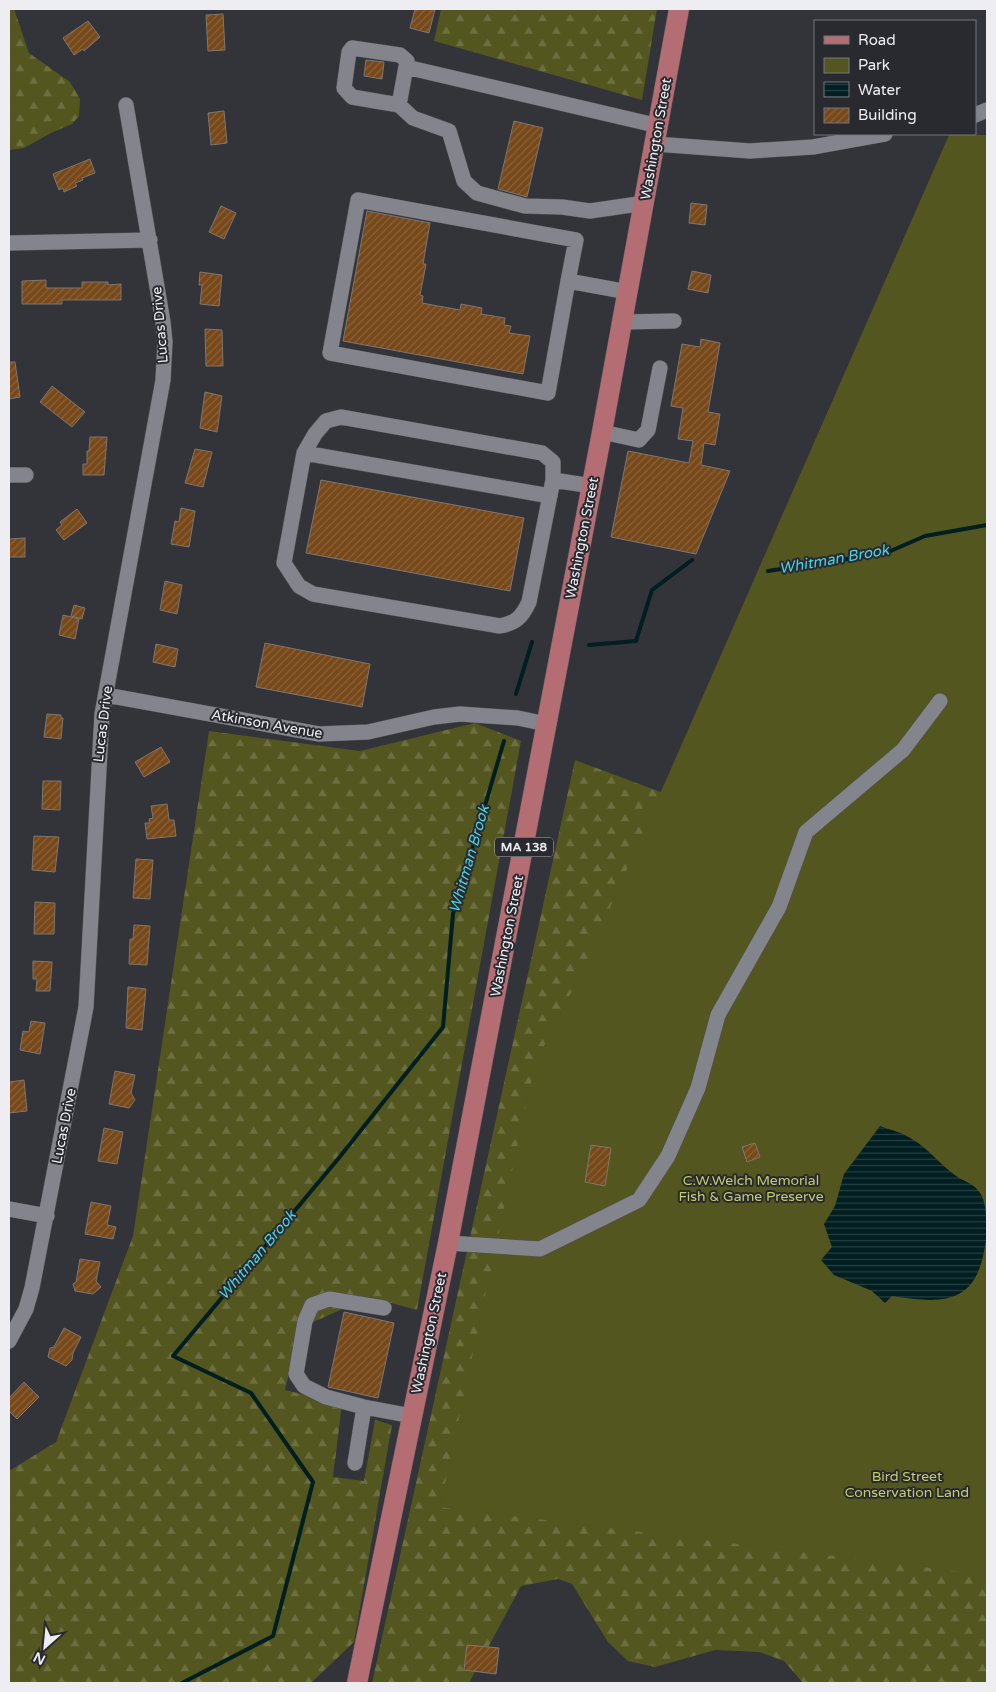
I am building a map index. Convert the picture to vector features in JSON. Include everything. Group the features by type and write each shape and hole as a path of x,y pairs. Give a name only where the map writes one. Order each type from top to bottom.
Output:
{"main road":[{"name":"Washington Street","path":"357,1683 448,1243 592,486 679,9"}],"street":[{"path":"399,105 407,61 400,55 352,48 348,52 344,88 347,93 352,97 399,105 413,118 449,131 464,181 477,193 525,206 562,207 590,211 644,203"},
{"path":"406,67 657,135 750,151 813,147 879,135"},
{"name":"Lucas Drive","path":"9,1341 26,1308 47,1216 86,1007 99,738 163,380 164,342 150,240 126,105"},
{"path":"358,200 576,240 568,281 548,393 330,353 358,200"},
{"path":"9,243 150,240"},
{"path":"568,281 628,292"},
{"path":"622,322 674,321"},
{"path":"602,432 639,440 648,430 660,368"},
{"path":"341,417 542,453 553,462 553,480 529,602 524,614 512,624 500,626 313,594 299,586 284,563 304,453 315,434 326,421 341,417"},
{"path":"304,453 550,496"},
{"path":"9,475 26,474"},
{"path":"553,480 592,486"},
{"name":"Atkinson Avenue","path":"106,695 319,734 368,732 434,717 460,714 495,715 546,724"},
{"path":"448,1243 540,1249 640,1200 668,1156 698,1088 718,1015 779,907 806,832 903,750 940,701"},
{"path":"9,1209 47,1216"},
{"path":"384,1308 329,1299 312,1305 305,1321 296,1374 304,1386 326,1396 364,1407 412,1416"},
{"path":"355,1463 364,1407"}],"green space":[{"path":"9,9 14,9 29,53 70,82 80,99 79,116 72,124 24,148 9,150"},
{"path":"441,9 657,9 642,100 434,41"},
{"name":"C.W.Welch Memorial Fish & Game Preserve","path":"949,135 987,135 987,1575 440,1507 535,1064 584,967"},
{"path":"475,723 521,741 417,1310 369,1297 300,1328 285,1390 342,1404 333,1477 364,1481 375,1420 392,1425 354,1642 311,1683 9,1683 9,1471 56,1442 133,1236 209,731 360,751"},
{"name":"C.W.Welch Memorial Fish & Game Preserve","path":"575,760 987,914 987,1683 803,1683 784,1661 759,1652 715,1650 655,1667 628,1661 608,1642 572,1584 558,1579 521,1586 469,1683 372,1683"}],"water":[{"path":"880,1126 905,1135 918,1143 953,1174 976,1188 982,1197 985,1208 986,1238 982,1260 976,1276 968,1287 957,1295 945,1299 929,1300 892,1296 885,1303 872,1291 834,1275 821,1260 832,1247 824,1224 835,1206 844,1174"}],"building":[{"path":"415,9 435,9 429,33 410,28"},
{"path":"223,14 225,50 208,51 206,15"},
{"path":"88,21 100,37 84,51 83,49 74,55 63,38"},
{"path":"366,60 384,62 382,79 364,76"},
{"path":"224,111 227,143 211,145 208,113"},
{"path":"514,121 543,128 527,197 498,189"},
{"path":"90,159 95,173 75,183 77,186 64,192 63,188 59,190 53,174"},
{"path":"691,203 707,205 705,225 689,223"},
{"path":"221,206 236,213 224,239 209,232"},
{"path":"367,211 430,223 423,264 426,264 420,295 423,296 422,303 460,310 461,304 482,308 481,314 505,318 504,325 511,326 509,333 530,336 523,374 343,341"},
{"path":"692,271 711,275 708,293 688,289"},
{"path":"200,272 222,275 219,306 200,304 202,285 199,285"},
{"path":"46,280 46,288 82,288 82,282 108,282 108,285 121,284 121,300 62,300 62,304 22,304 22,281"},
{"path":"205,329 222,330 223,366 206,366"},
{"path":"701,339 720,343 708,412 720,414 715,445 704,443 701,465 730,471 696,554 611,537 628,451 689,463 693,441 678,439 683,408 671,406 682,344 700,347"},
{"path":"9,362 15,362 20,397 9,399"},
{"path":"52,386 85,412 72,427 40,402"},
{"path":"205,392 222,396 217,432 200,428"},
{"path":"90,437 107,437 104,475 83,475 83,464 87,464"},
{"path":"195,449 212,452 203,487 185,483"},
{"path":"321,480 524,518 510,591 306,553"},
{"path":"181,508 195,511 189,547 171,544 175,521 179,522"},
{"path":"77,509 87,523 64,540 56,530 62,525 60,522"},
{"path":"25,538 25,557 9,557 9,539"},
{"path":"165,581 182,585 177,614 160,610"},
{"path":"74,605 85,608 82,619 71,616"},
{"path":"63,615 79,619 75,639 59,635"},
{"path":"265,643 370,664 362,707 256,687"},
{"path":"156,644 178,649 175,667 153,662"},
{"path":"47,714 61,715 61,718 63,718 61,739 44,737"},
{"path":"161,747 170,762 144,777 135,762"},
{"path":"43,781 61,781 60,810 42,809"},
{"path":"167,804 169,820 174,820 176,836 147,839 145,823 150,823 149,819 153,818 151,806"},
{"path":"34,836 59,837 55,872 32,870"},
{"path":"136,859 153,860 150,899 133,898"},
{"path":"35,902 55,903 54,934 34,934"},
{"path":"134,925 150,926 147,965 129,964 130,939 133,939"},
{"path":"33,961 52,962 50,991 36,991 37,979 33,979"},
{"path":"128,987 146,989 142,1030 126,1028"},
{"path":"31,1021 45,1023 40,1054 20,1050 23,1031 29,1032"},
{"path":"115,1071 135,1075 131,1093 135,1100 129,1108 109,1104"},
{"path":"24,1080 27,1111 9,1113 9,1082"},
{"path":"104,1128 123,1132 117,1164 98,1161"},
{"path":"755,1143 760,1157 747,1162 742,1147"},
{"path":"591,1145 611,1148 605,1186 585,1182"},
{"path":"91,1202 111,1206 107,1225 116,1227 113,1239 85,1234"},
{"path":"80,1259 100,1262 96,1281 101,1287 93,1294 75,1291 73,1284 76,1282"},
{"path":"344,1312 394,1323 378,1398 328,1387"},
{"path":"64,1328 81,1337 73,1353 72,1360 66,1366 48,1357 50,1348 54,1347"},
{"path":"24,1382 39,1397 17,1419 9,1411 9,1398"},
{"path":"467,1645 499,1648 496,1674 464,1670"}],"waterway":[{"name":"Whitman Brook","path":"768,571 886,553 925,536 987,525"},
{"name":"Whitman Brook","path":"589,645 636,641 652,590 692,560"},
{"name":"Whitman Brook","path":"516,694 532,642"},
{"name":"Whitman Brook","path":"182,1683 273,1636 313,1482 251,1393 173,1356 338,1159 443,1027 453,914 504,741"}],"park label":[{"name":"Bird Street Conservation Land","path":"907,1484"}]}
